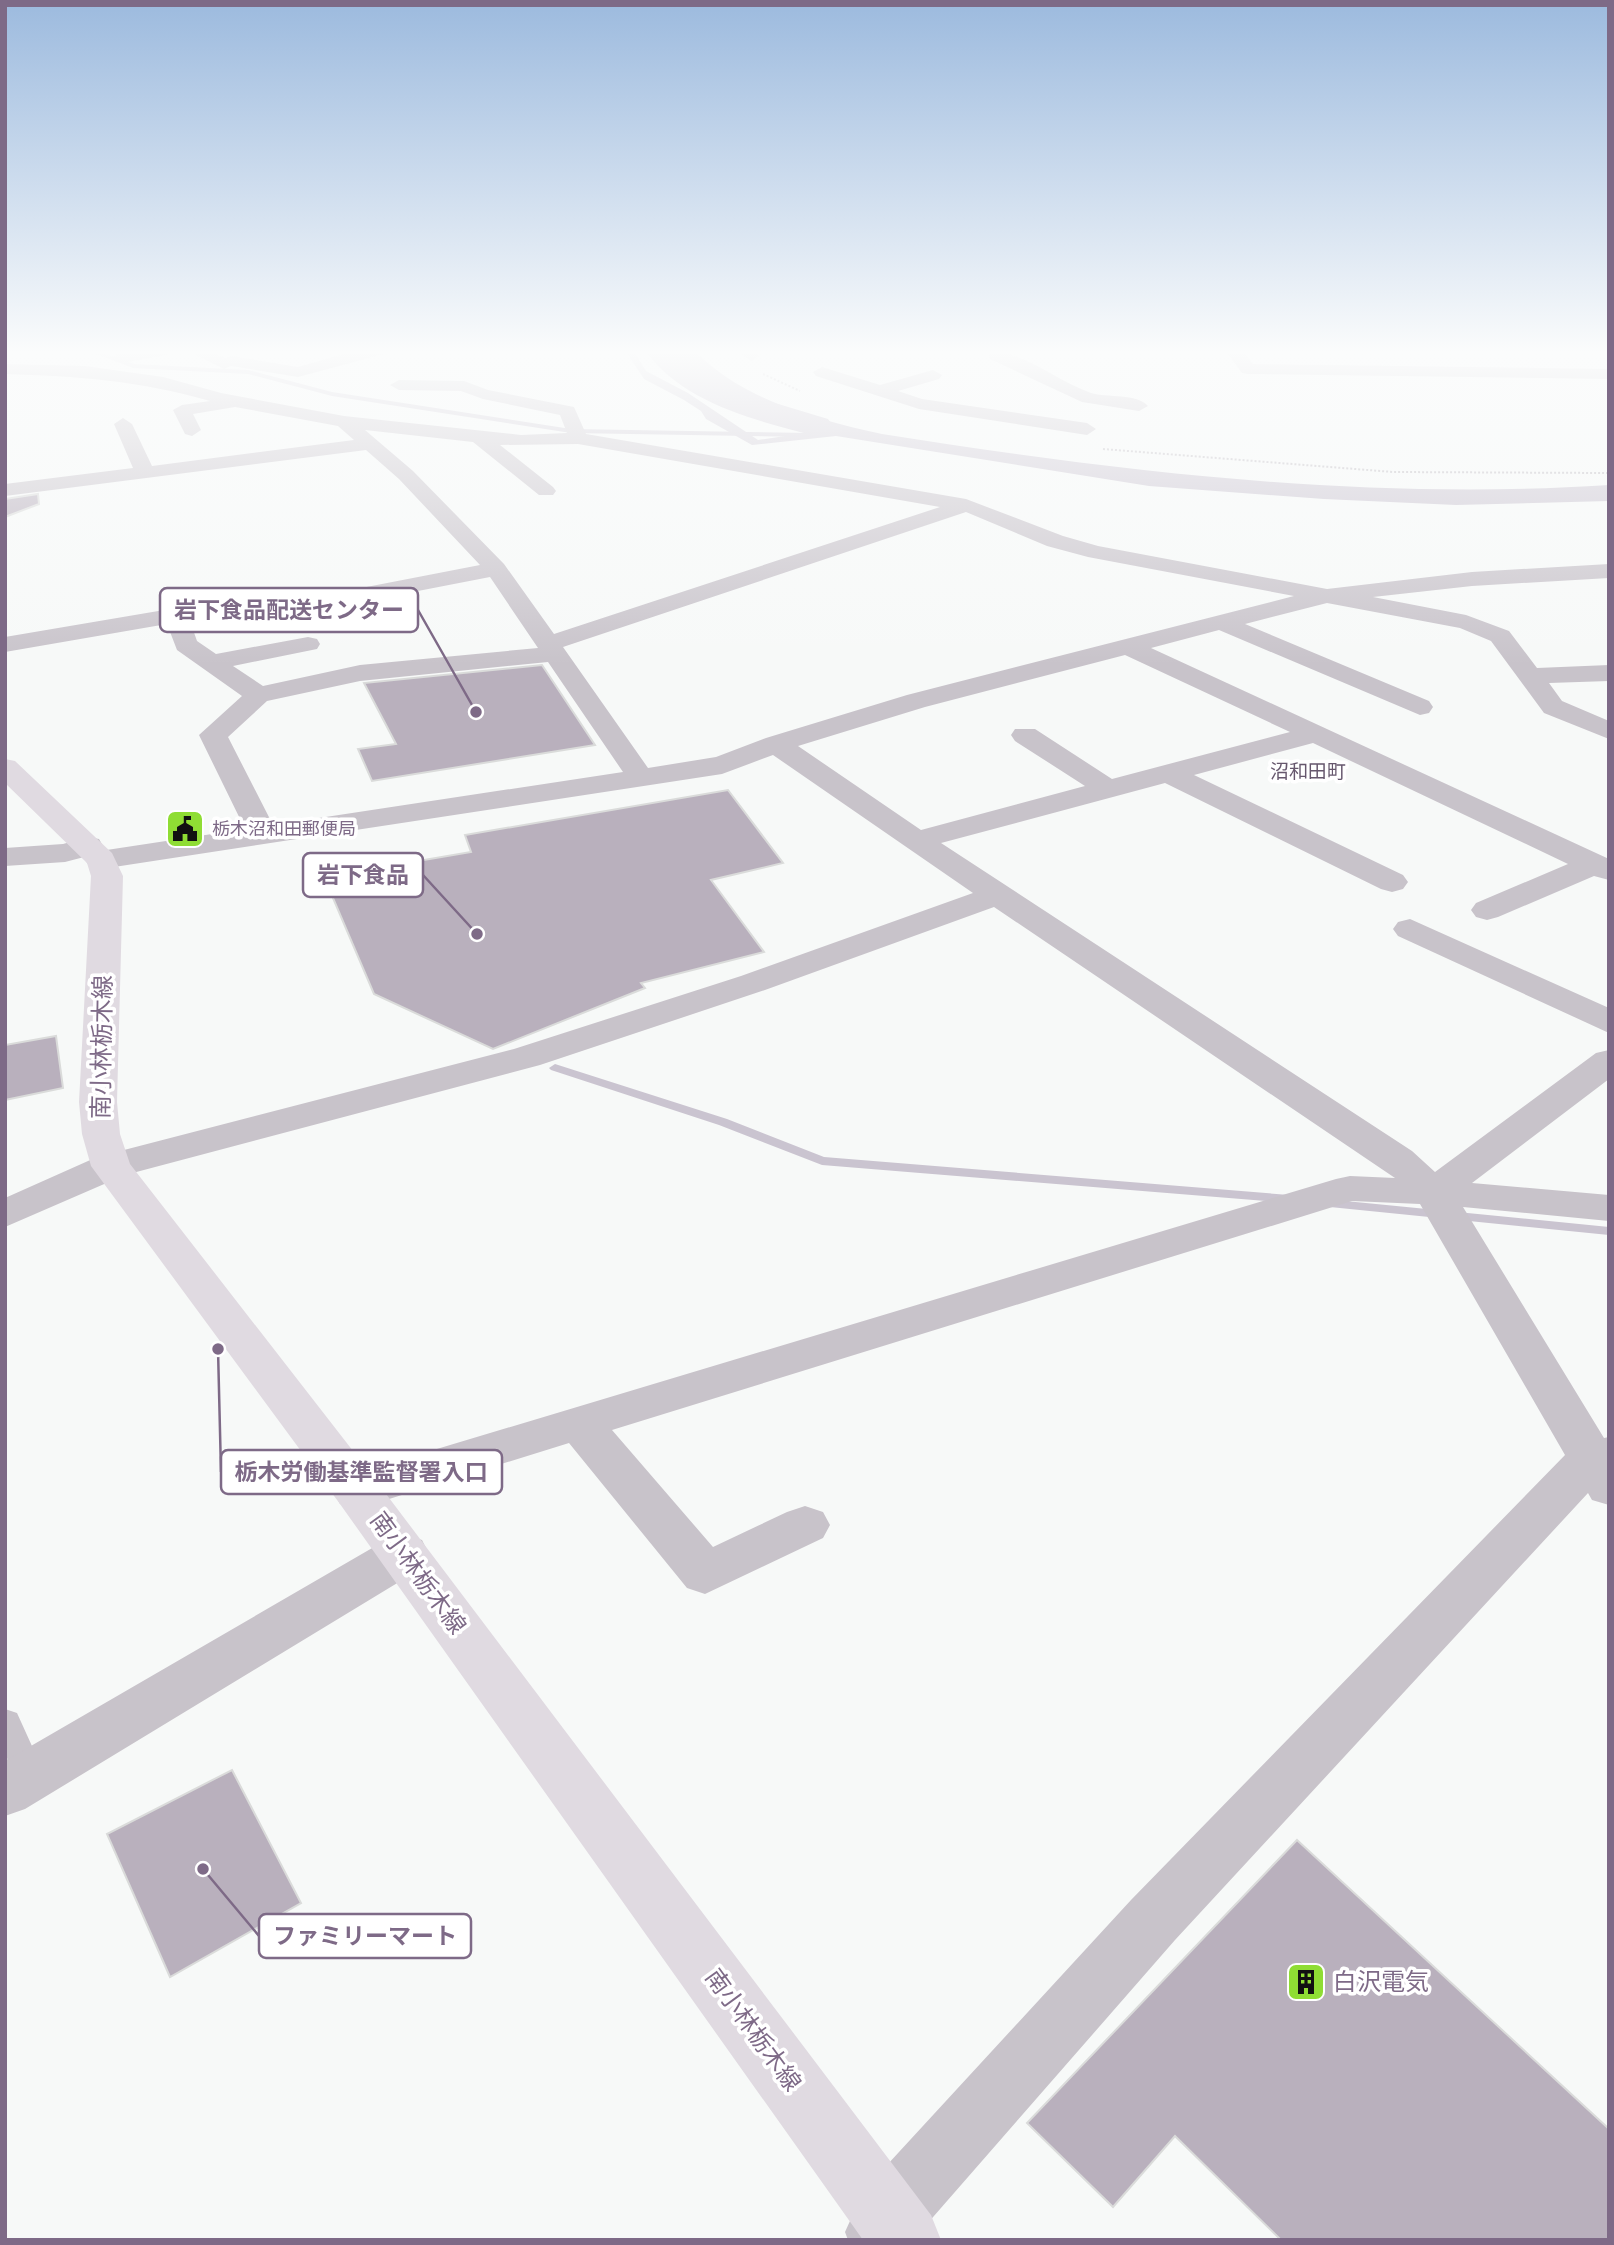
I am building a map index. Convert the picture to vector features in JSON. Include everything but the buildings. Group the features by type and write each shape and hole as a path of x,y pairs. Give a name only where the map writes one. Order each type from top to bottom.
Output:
{"main road":[{"path":"5,767 94,853"},
{"name":"南小林栃木線","path":"94,853 107,876 98,1102 101,1134 111,1166 404,1554 890,2232"}],"street":[{"path":"137,455 145,472"},
{"path":"5,490 283,455"},
{"path":"382,455 496,569 642,779"},
{"path":"501,455 546,491"},
{"path":"675,455 966,505 1055,541 1096,552 1466,622 1500,636 1553,707 1609,731"},
{"path":"264,837 213,735 258,695 360,673 552,649 966,505"},
{"path":"5,645 176,615 351,597 496,569"},
{"path":"5,857 94,853 264,837 722,765 776,744 916,701 1324,596 1472,579 1609,570"},
{"path":"176,615 187,645 258,695"},
{"path":"1223,623 1420,707"},
{"path":"211,663 308,644"},
{"path":"1129,647 1601,867"},
{"path":"1530,676 1609,673"},
{"path":"917,840 1315,734"},
{"path":"1025,735 1108,789"},
{"path":"776,744 997,895 1398,1159 1434,1192 1603,1467 1153,1920 890,2232"},
{"path":"1168,773 1392,882"},
{"path":"1487,910 1601,867"},
{"path":"5,1214 111,1166 527,1056 753,983 997,895"},
{"path":"1410,929 1609,1021"},
{"path":"1434,1192 1609,1061"},
{"path":"357,1490 1350,1188 1434,1192 1609,1208"},
{"path":"579,1423 705,1574 805,1525"},
{"path":"17,1784 404,1554"}],"lane":[{"path":"5,1723 17,1784"}],"path":[{"path":"1175,455 1393,472 1609,473"}],"shaded area":[{"path":"953,455 1023,455 1153,471 1336,486 1518,489 1609,485 1609,501 1456,505 1324,499 1149,486"}],"waterway":[{"path":"555,1068 723,1122 822,1161 1289,1199"},
{"path":"1325,1203 1609,1231"}],"place":[{"name":"岩下食品配送センター","path":"476,712"},
{"name":"栃木沼和田郵便局","path":"185,829"},
{"name":"岩下食品","path":"477,934"},
{"name":"栃木労働基準監督署入口","path":"218,1349"},
{"name":"ファミリーマート","path":"203,1869"},
{"name":"白沢電気","path":"1306,1982"}],"district":[{"name":"沼和田町","path":"1308,771"}]}
